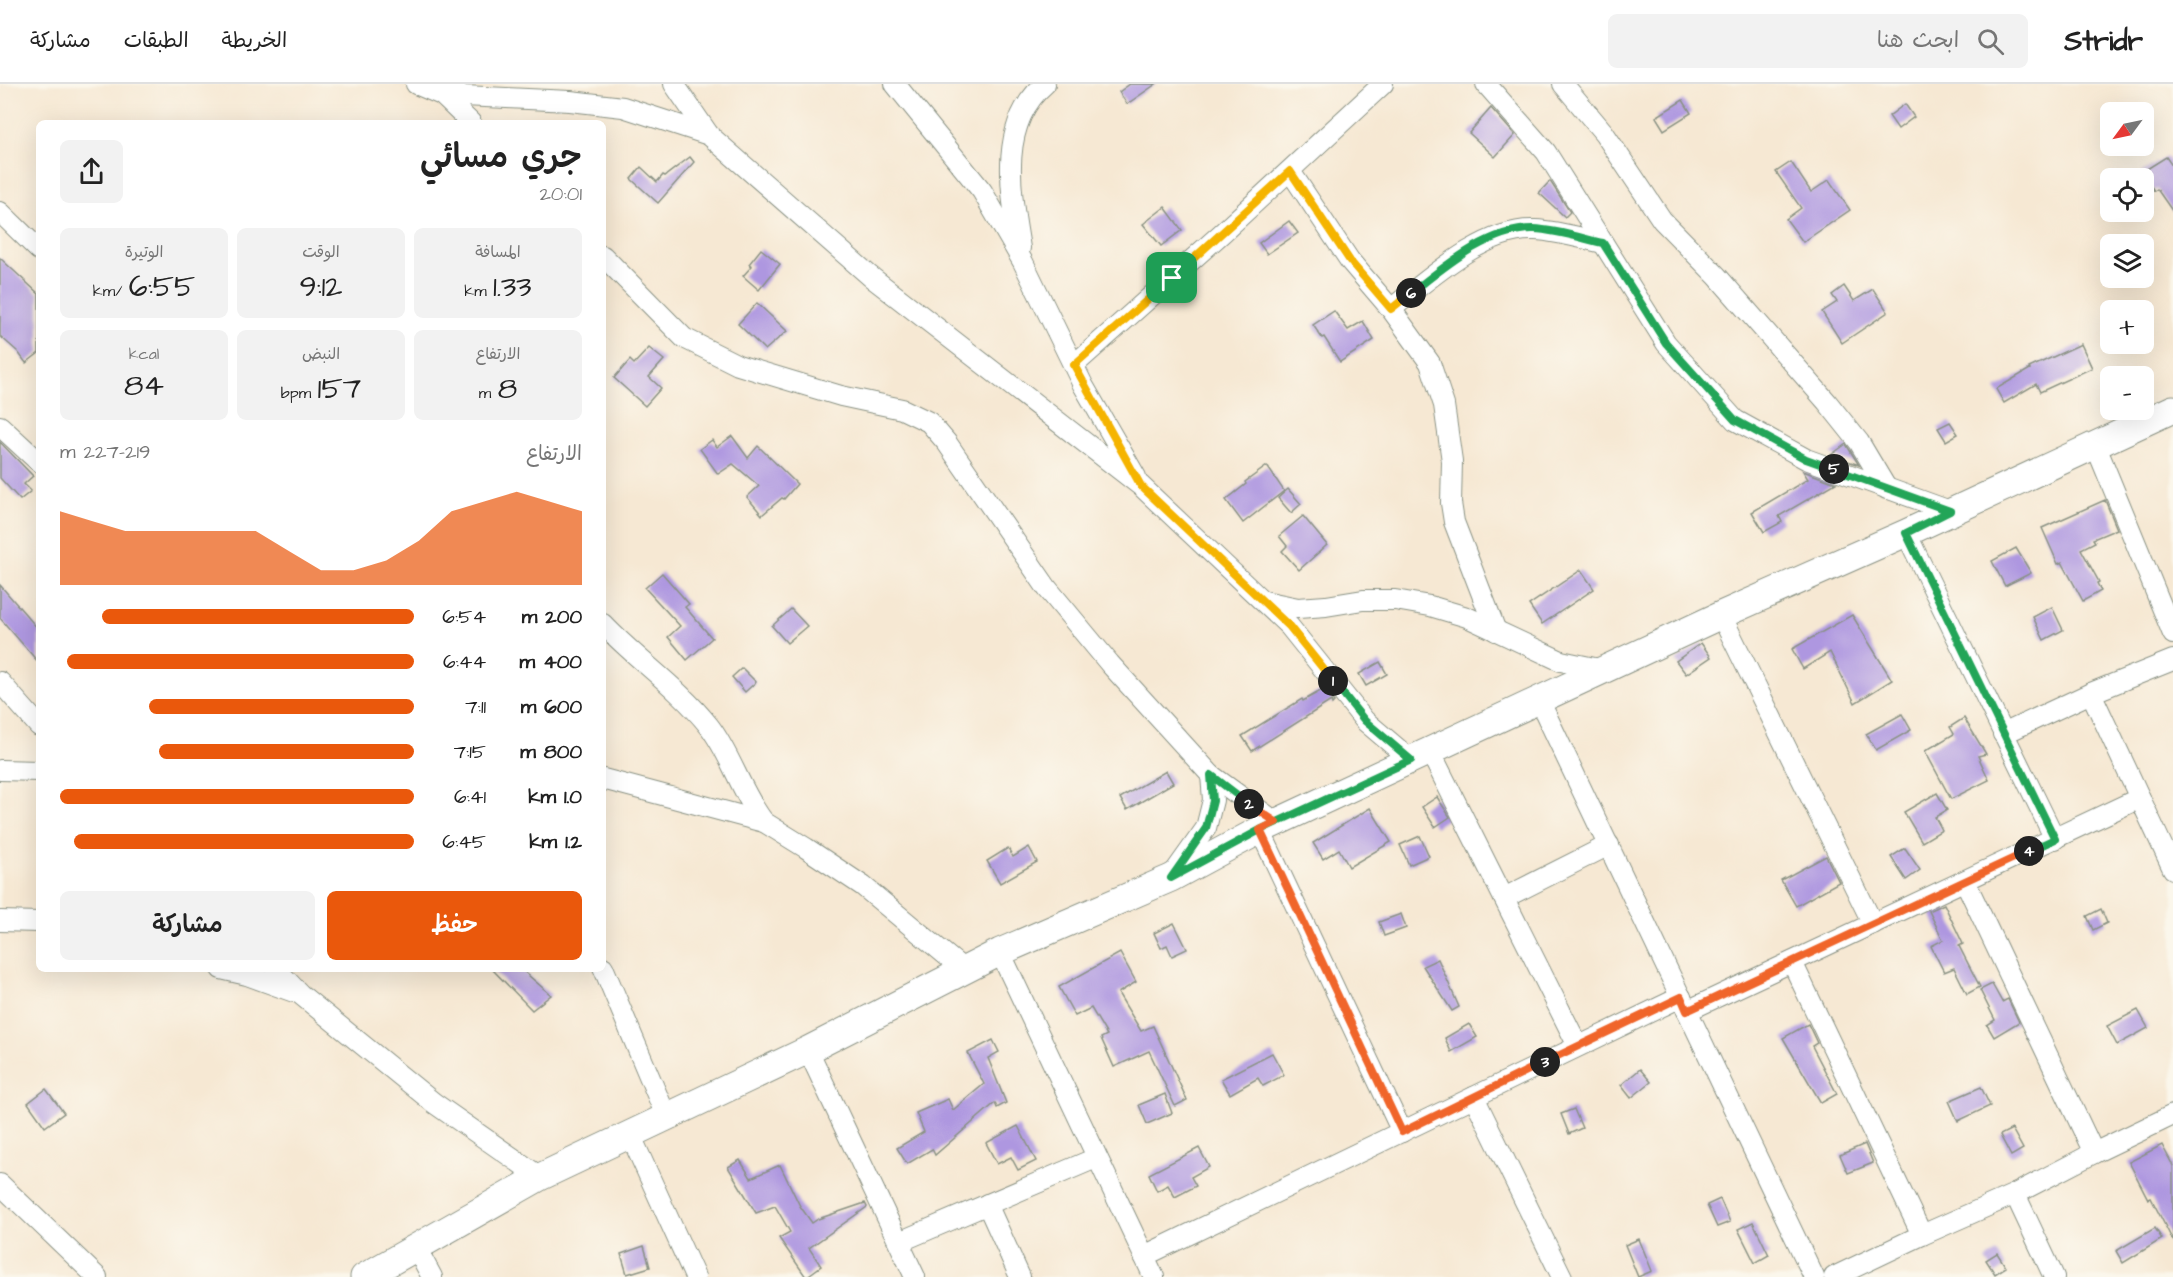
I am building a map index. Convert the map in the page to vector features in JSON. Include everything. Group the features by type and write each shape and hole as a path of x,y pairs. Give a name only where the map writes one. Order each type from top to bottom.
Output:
{"street":[{"path":"416,84 442,94 570,101 623,107 710,135"},
{"path":"674,84 710,135 870,276 1141,486 1289,626 1365,721 1421,755 1504,898 1578,1047"},
{"path":"895,84 982,191 1023,262 1074,365 1141,486"},
{"path":"1023,262 1012,198 1013,138 1018,120 1039,89 1045,84"},
{"path":"1074,365 1383,84"},
{"path":"1486,84 1546,152 1666,343 1735,420 1806,459 1950,511"},
{"path":"1563,84 1604,133 1662,220 1717,276 1827,402 1859,442 1887,489"},
{"path":"442,94 468,120"},
{"path":"1290,171 1350,261 1391,309 1430,363 1444,405 1452,461 1451,503 1454,522 1496,631"},
{"path":"0,212 36,247"},
{"path":"1391,309 1457,257 1492,239 1513,232 1533,229 1603,243"},
{"path":"606,263 684,338 738,365 841,396 902,409 928,422 947,443 1047,588 1110,664 1211,775 1268,826 1402,1132"},
{"path":"364,1277 417,1249 540,1177 808,1050 1000,952 1171,878 1268,826 1721,615 1906,533 2173,409"},
{"path":"0,426 36,459"},
{"path":"2095,444 2173,634"},
{"path":"1906,533 2055,839"},
{"path":"1264,601 1298,608 1363,600 1395,600 1430,606 1467,617 1561,661 1604,670"},
{"path":"1721,615 1873,924"},
{"path":"606,627 684,698 711,728 751,806 764,822"},
{"path":"2003,734 2091,693 2173,660"},
{"path":"0,682 36,723"},
{"path":"2091,693 2173,869"},
{"path":"1539,700 1814,1277"},
{"path":"0,770 36,771"},
{"path":"1171,878 1206,828 1213,801 1211,775"},
{"path":"606,780 764,822 863,886 964,970"},
{"path":"1144,1256 1578,1047 1792,962 2140,798"},
{"path":"1504,898 1609,845"},
{"path":"1965,881 2094,1153"},
{"path":"0,921 36,922"},
{"path":"1000,952 1154,1277"},
{"path":"1792,962 1922,1235"},
{"path":"234,972 300,994"},
{"path":"279,972 300,994 434,1103 540,1177"},
{"path":"605,972 666,1116"},
{"path":"808,1050 915,1277"},
{"path":"1474,1097 1562,1277"},
{"path":"1834,1277 2015,1194 2173,1115"},
{"path":"630,1134 695,1277"},
{"path":"899,1242 1096,1158"},
{"path":"0,1185 97,1277"},
{"path":"2015,1194 2054,1277"},
{"path":"987,1204 1020,1277"},
{"path":"417,1249 432,1277"}],"building":[{"path":"1130,84 1156,84 1127,104 1119,92"},
{"path":"1683,100 1691,113 1664,130 1656,117"},
{"path":"1905,104 1914,117 1898,129 1889,116"},
{"path":"1491,108 1515,135 1495,157 1469,133"},
{"path":"690,157 694,162 658,203 631,179 641,167 657,182 663,175 665,176"},
{"path":"2166,157 2173,167 2173,212 2157,189 2154,191 2154,168 2148,168"},
{"path":"1791,162 1811,192 1829,180 1850,210 1803,242 1786,219 1801,208 1776,172"},
{"path":"1550,181 1570,212 1565,217 1539,193"},
{"path":"1165,207 1182,230 1161,246 1143,224"},
{"path":"1289,221 1298,233 1267,254 1259,243"},
{"path":"761,249 780,264 759,290 743,276 752,266 749,264"},
{"path":"0,258 36,291 36,355 26,363 18,352 0,336"},
{"path":"1844,286 1854,301 1873,289 1888,312 1842,343 1822,312 1837,302 1832,295"},
{"path":"757,303 787,331 765,350 738,324"},
{"path":"1334,311 1348,330 1363,321 1374,340 1340,362 1324,337 1322,338 1313,325"},
{"path":"2081,344 2092,368 2040,392 2036,384 2004,403 1996,389 2029,368"},
{"path":"649,348 664,360 649,377 661,388 645,406 614,378 630,360 634,364"},
{"path":"1950,422 1958,434 1946,441 1938,428"},
{"path":"732,436 748,458 758,446 797,484 784,499 782,498 762,515 747,497 759,486 733,464 718,474 700,449 712,440 717,447"},
{"path":"0,442 33,476 24,484 31,491 20,500 0,478"},
{"path":"1846,444 1849,449 1859,465 1831,455"},
{"path":"1267,466 1284,491 1243,523 1226,500"},
{"path":"1803,471 1836,483 1779,516 1782,522 1764,532 1752,512 1808,479"},
{"path":"1288,489 1301,504 1291,513 1278,498"},
{"path":"2105,500 2117,529 2093,539 2095,542 2081,549 2099,582 2097,583 2101,591 2083,601 2062,562 2058,564 2042,528"},
{"path":"1303,516 1327,545 1299,570 1282,551 1287,546 1279,536"},
{"path":"2016,548 2031,573 2005,586 1992,561"},
{"path":"1581,570 1594,589 1542,624 1529,605"},
{"path":"662,573 689,604 685,607 712,638 687,660 668,637 680,626 645,588"},
{"path":"0,585 36,627 36,660 0,618"},
{"path":"2052,607 2063,630 2044,640 2033,617"},
{"path":"791,609 807,626 787,643 772,626"},
{"path":"1852,615 1892,680 1855,703 1830,652 1803,669 1792,649"},
{"path":"1701,643 1711,657 1686,674 1676,661"},
{"path":"1380,662 1387,674 1366,686 1359,674"},
{"path":"742,668 756,682 745,692 732,677"},
{"path":"1324,689 1334,702 1332,704 1331,701 1252,751 1242,736 1302,699 1303,701"},
{"path":"1902,714 1911,730 1876,750 1866,734"},
{"path":"1964,718 1986,754 1978,756 1989,780 1951,799 1925,751 1954,734 1950,727"},
{"path":"1166,771 1173,783 1127,810 1120,798"},
{"path":"1937,793 1947,810 1935,817 1942,830 1922,842 1904,812"},
{"path":"1437,797 1450,817 1435,827 1422,807"},
{"path":"1370,808 1391,842 1349,867 1339,849 1323,859 1313,843"},
{"path":"1420,836 1429,856 1409,865 1400,845"},
{"path":"1029,847 1037,862 1000,883 987,861 1008,848 1013,857"},
{"path":"1905,848 1920,870 1906,880 1891,857"},
{"path":"1826,856 1839,882 1796,906 1781,880"},
{"path":"1944,904 1963,944 1959,946 1980,987 1967,994 1954,968 1944,972 1931,946 1943,940 1929,911"},
{"path":"2101,909 2107,923 2093,930 2087,916"},
{"path":"1401,914 1406,928 1384,936 1379,922"},
{"path":"1174,923 1187,949 1172,956 1167,945 1161,948 1154,933"},
{"path":"1120,953 1136,982 1118,993 1141,1031 1153,1026 1187,1100 1175,1106 1149,1051 1114,1067 1101,1038 1107,1035 1091,1008 1075,1016 1059,987"},
{"path":"1438,959 1459,1007 1452,1011 1423,966"},
{"path":"495,972 524,972 551,995 532,1010"},
{"path":"1992,984 2002,1002 2008,999 2019,1022 1994,1037 1987,1025 1995,1020 1980,990"},
{"path":"2138,1010 2148,1028 2117,1045 2107,1026"},
{"path":"1469,1024 1477,1037 1451,1052 1445,1038"},
{"path":"1808,1024 1817,1043 1812,1046 1837,1094 1821,1103 1783,1038"},
{"path":"993,1040 999,1052 988,1058 1006,1103 997,1108 995,1103 935,1155 932,1149 907,1164 897,1148 924,1132 916,1113 948,1099 953,1110 984,1084 968,1053"},
{"path":"1272,1053 1284,1075 1263,1086 1258,1078 1230,1094 1221,1079"},
{"path":"1640,1069 1651,1082 1631,1098 1621,1085"},
{"path":"1981,1087 1990,1106 1958,1121 1949,1101"},
{"path":"46,1089 64,1113 45,1127 28,1103"},
{"path":"1165,1094 1172,1113 1147,1124 1139,1105"},
{"path":"1574,1109 1582,1128 1569,1134 1561,1114"},
{"path":"1018,1126 1036,1161 1018,1170 1011,1157 997,1164 986,1143"},
{"path":"2012,1129 2023,1149 2011,1156 2000,1135"},
{"path":"1865,1144 1873,1163 1848,1173 1840,1155"},
{"path":"2162,1145 2173,1166 2173,1241 2129,1162"},
{"path":"1199,1148 1209,1167 1191,1177 1196,1186 1175,1197 1168,1185 1157,1191 1149,1174"},
{"path":"740,1160 751,1178 780,1165 800,1206 812,1223 865,1203 867,1207 809,1248 821,1266 806,1277 779,1238 790,1232 775,1206 756,1213 728,1167"},
{"path":"1720,1199 1730,1222 1717,1227 1707,1205"},
{"path":"1753,1222 1769,1255 1755,1263 1738,1229"},
{"path":"2155,1228 2162,1239 2123,1263 2116,1251"},
{"path":"1639,1239 1652,1271 1638,1277 1625,1245"},
{"path":"644,1246 650,1267 627,1274 621,1254"},
{"path":"1997,1253 2006,1267 1995,1274 1986,1260"}],"route":[{"path":"1172,278 1074,365 1083,385 1141,486 1289,626 1365,721 1411,760 1276,822 1260,830 1171,878 1206,828 1213,801 1211,775 1276,822 1260,830 1402,1132 1681,997 1687,1011 2055,839 1906,533 1950,511 1806,459 1735,420 1666,343 1603,243 1533,229 1513,232 1492,239 1457,257 1391,309 1350,261 1290,171 1172,278"}]}
